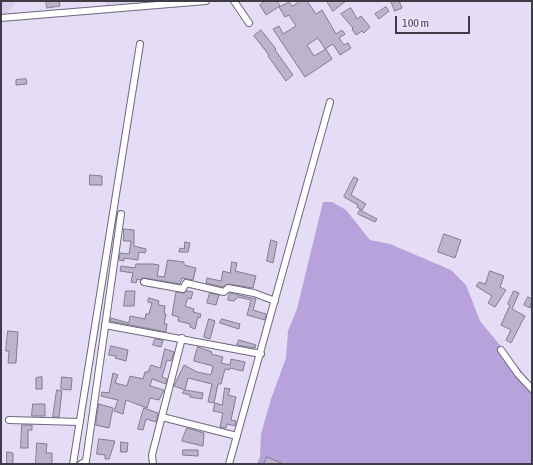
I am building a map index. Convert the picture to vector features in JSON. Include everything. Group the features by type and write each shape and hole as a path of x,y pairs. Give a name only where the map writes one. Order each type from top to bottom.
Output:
{"street":[{"path":"1,18 206,1"},
{"path":"234,1 250,23"},
{"path":"73,464 140,44"},
{"path":"229,464 261,354 330,102"},
{"path":"81,464 86,461 121,214"},
{"path":"144,282 183,289 186,282 224,292 228,288 254,293 275,301"},
{"path":"105,325 182,338 261,354"},
{"path":"153,464 152,455 182,338"},
{"path":"501,350 518,374 532,390"},
{"path":"162,417 237,436"},
{"path":"10,420 80,422"}],"shaded area":[{"path":"1,1 17,1 6,15 1,15"},
{"path":"105,1 157,1 106,5"},
{"path":"323,202 332,202 346,210 370,240 390,244 451,270 466,285 480,321 532,384 532,464 257,464 260,457 261,434 271,399 286,358 288,331 297,309"}],"building":[{"path":"46,1 59,1 60,6 47,8"},
{"path":"266,1 277,1 280,6 266,15 260,5"},
{"path":"301,1 307,1 316,14 322,10 336,34 342,30 345,34 339,38 344,45 348,43 351,48 340,55 333,44 325,49 318,38 307,45 314,56 326,49 332,59 305,77 273,29 279,26 283,34 296,26 289,15 285,17 279,7 289,2 292,6"},
{"path":"327,1 346,1 333,11"},
{"path":"391,1 399,1 402,8 395,11"},
{"path":"386,7 389,11 379,19 375,14"},
{"path":"351,8 357,19 361,16 370,27 364,33 362,31 356,35 352,29 353,28 341,14"},
{"path":"261,30 276,49 275,50 293,75 286,81 268,56 269,55 254,36"},
{"path":"26,79 27,84 16,85 16,80"},
{"path":"90,175 102,176 102,185 90,185"},
{"path":"354,177 358,179 351,195 366,204 362,210 357,207 358,205 344,197"},
{"path":"360,210 377,219 375,222 358,214"},
{"path":"124,229 134,230 134,246 146,249 145,253 139,252 138,260 124,258 124,261 119,260 120,253 129,254 131,241 124,241"},
{"path":"444,234 461,240 455,258 438,252"},
{"path":"271,240 277,242 273,263 267,261"},
{"path":"185,242 190,243 188,252 179,252 180,248 184,249"},
{"path":"168,260 184,262 184,265 196,268 193,280 182,278 180,284 144,278 140,280 137,279 136,283 131,282 133,273 120,271 121,266 135,268 136,264 153,264 159,265 157,276 164,277"},
{"path":"232,262 237,263 235,271 256,276 253,288 228,284 223,287 206,283 207,278 221,281 223,271 230,273"},
{"path":"490,271 504,276 500,287 506,290 495,307 488,303 492,296 476,286 479,282 485,284"},
{"path":"126,291 135,291 134,306 124,306"},
{"path":"187,291 193,292 191,299 188,298 185,306 194,309 193,312 201,314 200,318 198,317 195,329 190,327 190,324 178,321 179,317 172,315 176,292 183,293"},
{"path":"514,291 519,293 512,309 525,316 511,343 506,340 511,330 501,325 510,305 508,304"},
{"path":"210,293 219,295 216,305 207,303"},
{"path":"230,293 256,299 253,310 266,314 265,320 247,315 251,300 238,297 234,301 228,300"},
{"path":"528,297 532,299 530,308 524,305"},
{"path":"149,298 159,301 158,305 165,306 164,313 166,314 164,324 167,324 166,332 110,321 111,318 129,323 130,316 145,319 146,314 149,314 152,303 148,302"},
{"path":"209,319 215,321 210,339 204,337"},
{"path":"222,319 240,324 239,329 220,323"},
{"path":"8,331 18,332 16,363 8,363 9,351 6,351"},
{"path":"155,339 163,340 161,347 153,345"},
{"path":"239,340 256,345 255,348 237,345"},
{"path":"111,346 128,350 126,361 115,358 116,356 109,355"},
{"path":"198,347 212,352 211,354 223,357 221,363 230,365 231,359 245,362 243,371 230,368 229,370 225,369 221,384 218,384 214,403 208,402 212,384 188,378 185,390 174,386 184,365 197,372 211,375 213,366 194,361"},
{"path":"165,349 174,352 171,361 167,360 162,377 167,379 166,384 152,379 150,386 164,390 159,400 150,398 147,408 126,400 123,414 114,411 118,400 101,396 102,392 109,393 113,373 118,375 115,383 127,386 130,376 143,379 145,372 148,372 151,365 160,368"},
{"path":"42,377 42,389 36,389 36,378"},
{"path":"62,377 72,378 71,390 61,389"},
{"path":"225,388 230,389 228,395 236,397 231,420 236,421 235,426 227,424 226,428 220,427 223,413 213,411 215,403 222,405"},
{"path":"57,390 62,391 59,417 53,417"},
{"path":"185,390 203,393 202,399 190,397 190,395 182,393"},
{"path":"33,404 45,404 45,416 32,416"},
{"path":"99,404 113,408 109,428 96,425"},
{"path":"144,408 158,413 156,422 146,419 143,430 138,429"},
{"path":"22,425 32,425 32,430 28,430 28,448 21,448"},
{"path":"187,428 204,433 203,446 182,441"},
{"path":"99,439 115,441 109,459 105,459 105,455 97,454"},
{"path":"121,442 128,443 127,452 121,452"},
{"path":"37,443 47,444 46,453 52,453 52,464 36,464"},
{"path":"183,450 198,450 198,456 183,455"},
{"path":"7,452 13,453 13,464 7,464"},
{"path":"267,457 284,464 264,464"}]}
